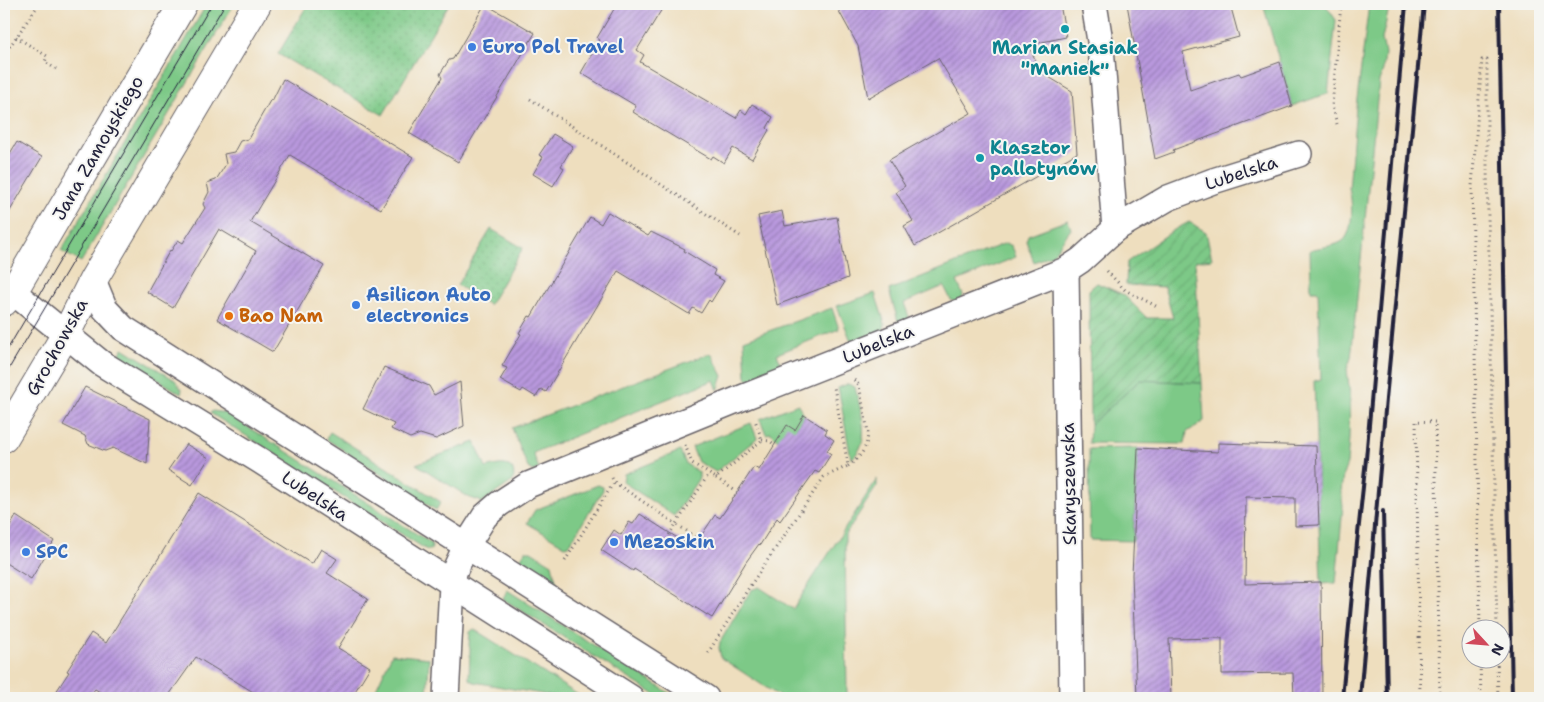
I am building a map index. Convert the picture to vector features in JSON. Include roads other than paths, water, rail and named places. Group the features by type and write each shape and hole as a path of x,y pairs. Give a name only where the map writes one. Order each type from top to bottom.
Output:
{"main road":[{"name":"Jana Zamoyskiego","path":"7,293 94,156 183,4"},
{"path":"93,280 257,4"},
{"name":"Grochowska","path":"4,438 66,334 93,280"}],"street":[{"path":"1094,4 1101,47 1115,229"},
{"name":"Lubelska","path":"446,698 454,572 466,546 486,516 499,504 528,485 753,393 1066,270 1081,260 1115,229 1168,198 1213,181 1299,154"},
{"name":"Skaryszewska","path":"1066,270 1072,689"},
{"path":"93,280 105,309 123,328 706,698"},
{"name":"Lubelska","path":"7,293 66,334 101,363 258,460 631,698"},
{"path":"188,418 209,383"}],"tram line":[{"path":"4,355 212,4"},
{"path":"4,377 225,4"}],"railway":[{"path":"1342,698 1366,459 1406,4"},
{"path":"1360,698 1386,399 1424,4"},
{"path":"1499,4 1512,698"},
{"path":"1383,511 1387,698"}],"place":[{"name":"Marian Stasiak \"Maniek\"","path":"1065,29"},
{"name":"Euro Pol Travel","path":"472,47"},
{"name":"Klasztor pallotynów","path":"980,158"},
{"name":"Asilicon Auto electronics","path":"356,305"},
{"name":"Bao Nam","path":"229,316"},
{"name":"MezoSkin","path":"614,542"},
{"name":"SPC","path":"26,552"}]}
